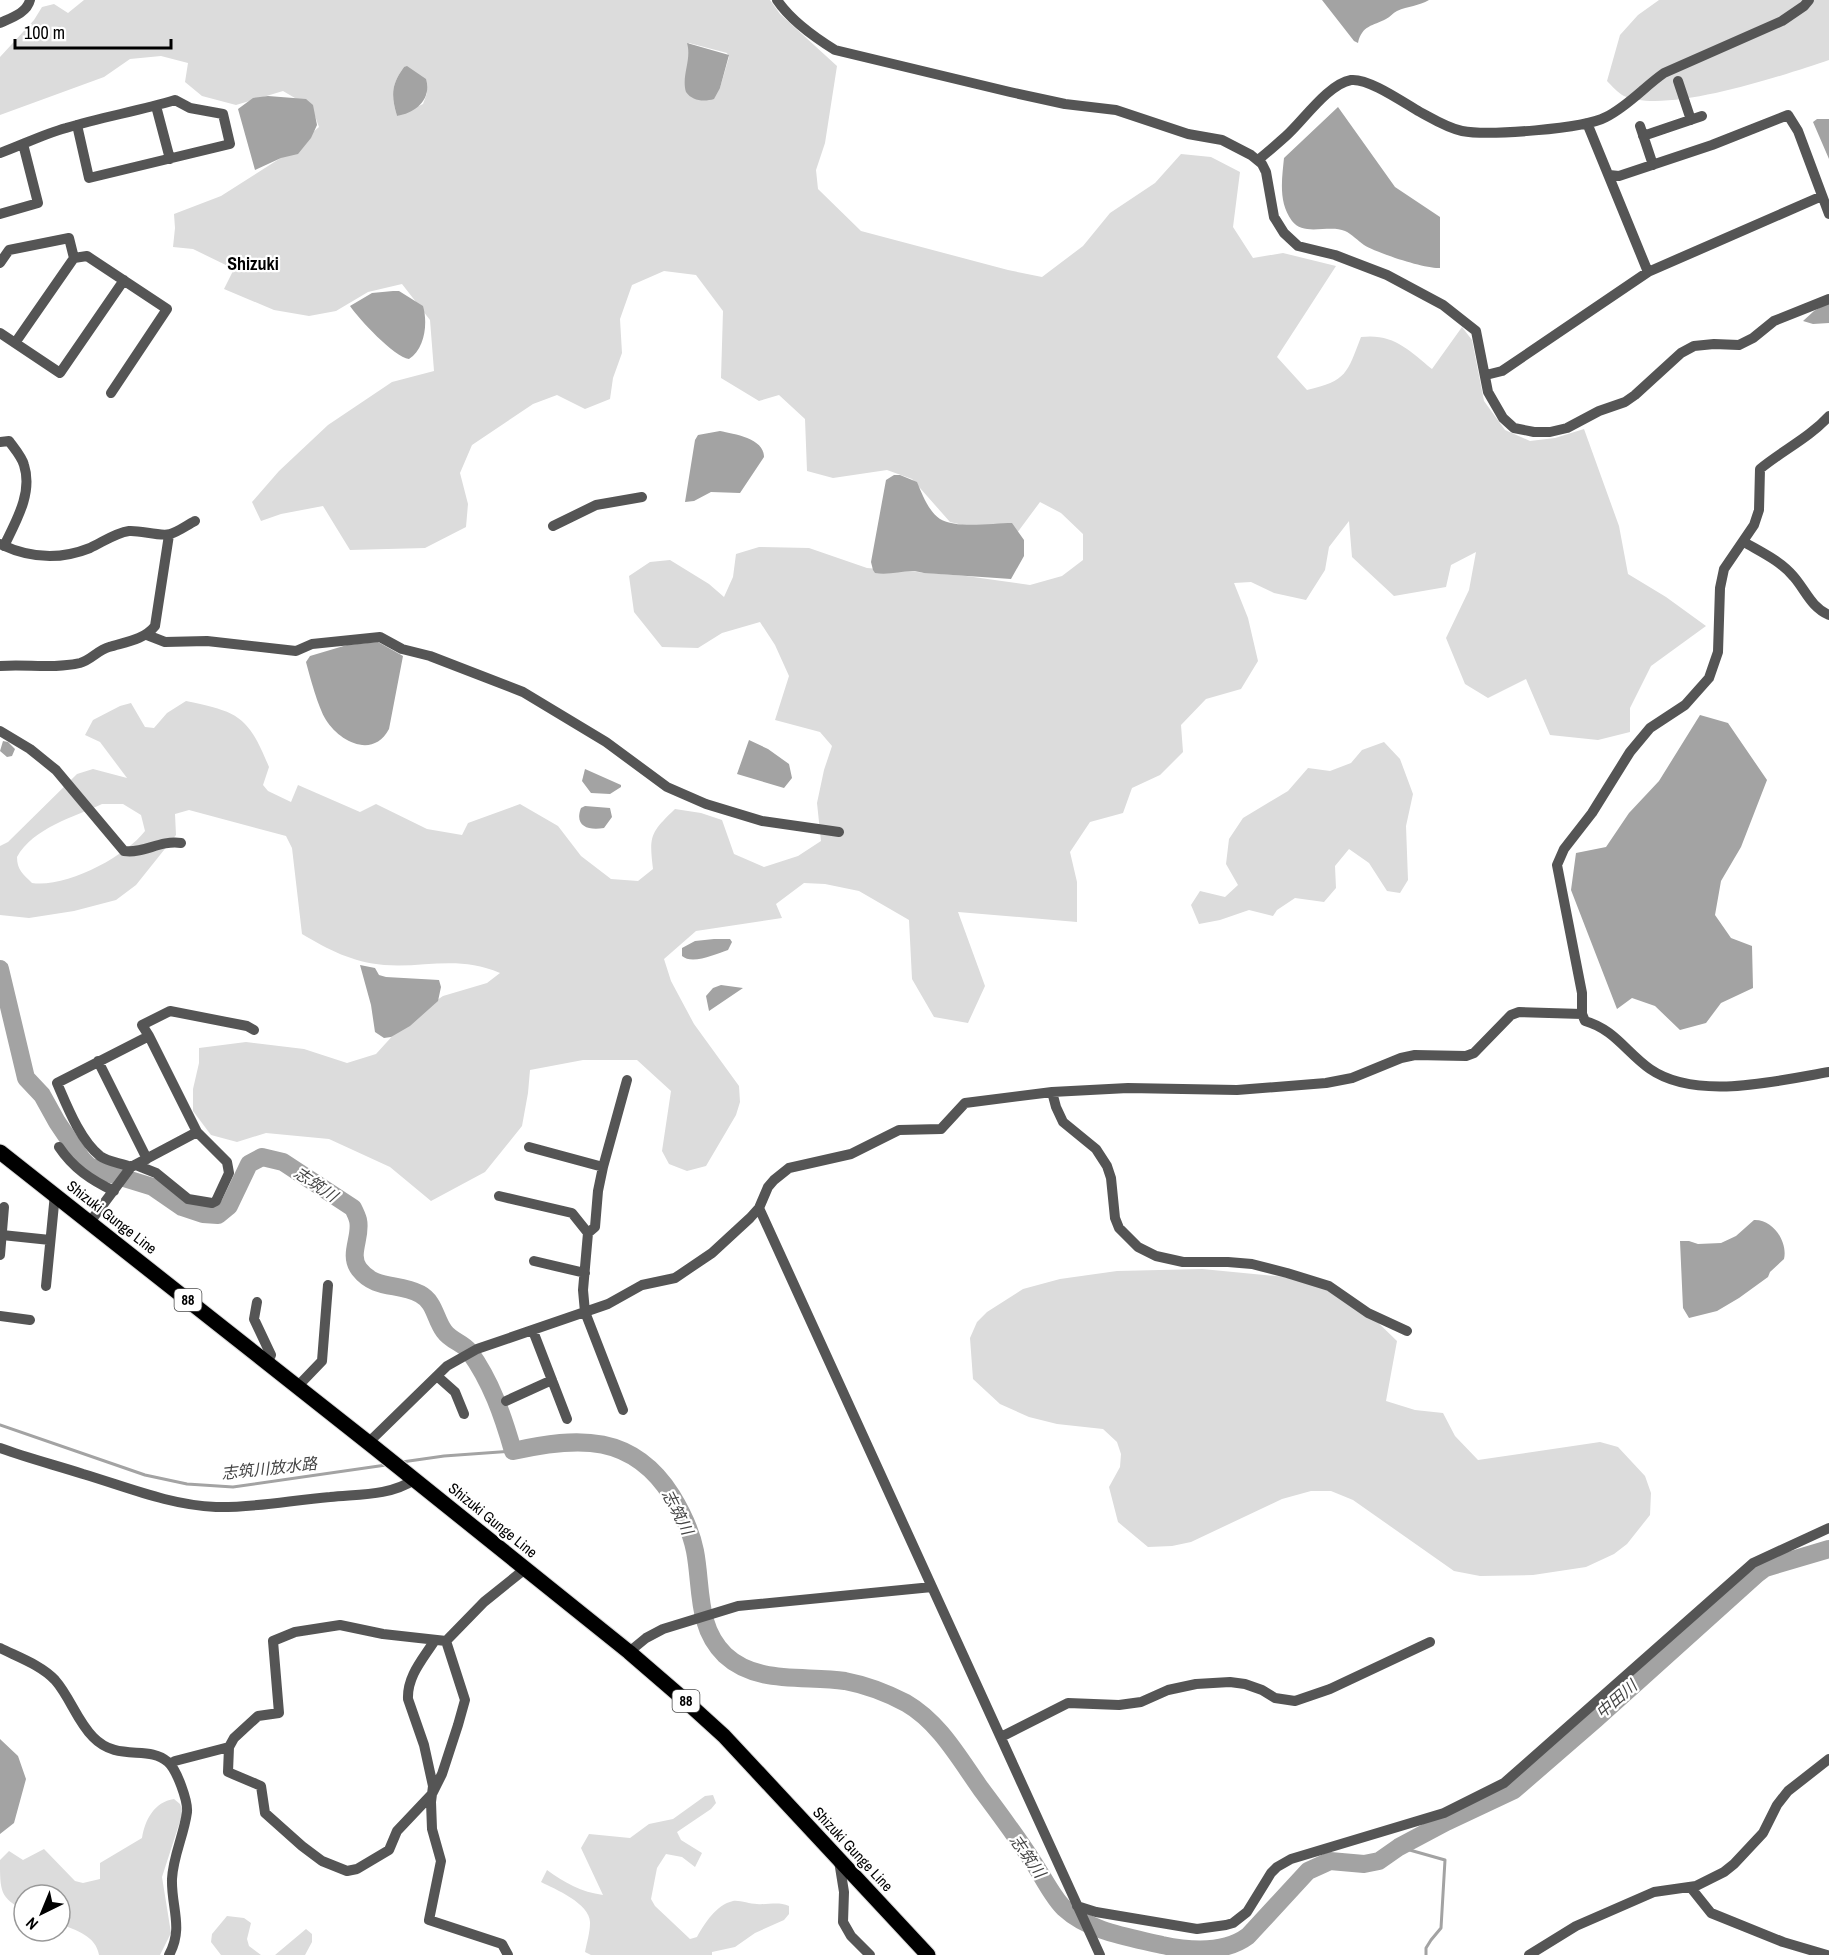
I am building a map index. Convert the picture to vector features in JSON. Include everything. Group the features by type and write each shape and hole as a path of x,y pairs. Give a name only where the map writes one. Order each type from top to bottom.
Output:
{"main road":[{"name":"Shizuki Gunge Line","path":"0,1152 629,1652 724,1736 928,1955"}],"street":[{"path":"0,23 22,12 30,4 30,0"},
{"path":"777,0 782,8 817,39 835,50 1065,104 1116,110 1188,134 1222,140 1258,160 1266,172 1274,217 1284,233 1298,246 1335,255 1387,275 1443,305 1476,331 1488,392 1503,418 1514,428 1534,432 1550,432 1567,428 1599,411 1625,402 1681,354 1694,346 1739,345 1753,338 1774,321 1829,299"},
{"path":"1258,160 1287,136 1338,85 1351,80 1366,82 1436,120 1462,131 1571,127 1605,118 1625,106 1647,85 1664,73 1782,21 1809,0"},
{"path":"1653,165 1642,131 1696,118 1678,81"},
{"path":"0,153 77,125 175,100 190,108 223,114 230,144 89,178 77,125"},
{"path":"156,105 170,159"},
{"path":"1609,175 1619,176 1653,165 1788,116 1798,131 1829,214"},
{"path":"1587,123 1648,272"},
{"path":"0,214 38,203 23,144"},
{"path":"1486,375 1502,371 1648,272 1822,196"},
{"path":"0,262 9,250 69,238 74,258"},
{"path":"15,343 74,258 87,256 167,309 111,393"},
{"path":"0,333 60,373 124,280"},
{"path":"1829,416 1815,432 1760,469 1759,510 1754,525 1724,569 1720,588 1718,652 1709,678 1685,705 1650,728 1630,752 1592,813 1564,849 1557,865 1582,993 1582,1014 1586,1021 1600,1025 1610,1032 1638,1061 1673,1082 1692,1085 1773,1082 1829,1072"},
{"path":"0,442 9,441 24,464 26,480 23,505 2,545 34,556 50,557 89,548 129,531 169,535 195,521"},
{"path":"553,526 596,506 642,497"},
{"path":"0,666 49,667 78,663 86,661 100,650 147,635 155,626 169,535"},
{"path":"1743,542 1776,560 1794,577 1807,598 1829,615"},
{"path":"147,635 165,642 207,641 296,651 312,644 380,637 402,649 430,656 524,692 606,742 667,787 706,804 762,821 839,832"},
{"path":"0,731 30,749 56,770 124,851 141,850 161,843 181,843"},
{"path":"149,1035 57,1083 79,1130 99,1155 106,1160 156,1173 188,1198 212,1203 216,1201 229,1173 227,1162 196,1132 149,1035 142,1025 170,1011 247,1026 254,1030"},
{"path":"372,1446 447,1366 461,1357 560,1319 609,1304 642,1285 675,1278 712,1253 759,1208 768,1187 789,1168 851,1154 899,1130 941,1129 965,1103 1052,1092 1128,1088 1237,1090 1326,1083 1352,1078 1401,1058 1415,1055 1466,1056 1474,1053 1511,1015 1519,1012 1582,1014"},
{"path":"98,1061 147,1159"},
{"path":"588,1233 595,1227 603,1167 627,1080"},
{"path":"1052,1092 1063,1122 1096,1149 1107,1166 1111,1179 1115,1218 1119,1228 1138,1247 1156,1256 1183,1262 1252,1264 1287,1273 1329,1286 1368,1313 1407,1330"},
{"path":"90,1222 132,1168 196,1132"},
{"path":"59,1147 69,1161 89,1179 116,1188"},
{"path":"530,1147 603,1167"},
{"path":"46,1286 55,1194"},
{"path":"499,1196 572,1214 588,1233 583,1290 585,1312 623,1410"},
{"path":"0,1255 4,1207"},
{"path":"759,1208 1100,1955"},
{"path":"2,1235 50,1240"},
{"path":"534,1261 585,1273"},
{"path":"297,1387 322,1361 328,1285"},
{"path":"257,1302 254,1318 271,1355 267,1363"},
{"path":"0,1316 30,1320"},
{"path":"533,1331 567,1419"},
{"path":"437,1376 455,1392 464,1414"},
{"path":"506,1401 552,1380"},
{"path":"0,1448 31,1460 63,1467 145,1494 201,1506 253,1506 303,1499 390,1492 414,1480"},
{"path":"1078,1907 1197,1929 1233,1923 1247,1912 1277,1867 1291,1859 1444,1813 1504,1783 1753,1563 1829,1528"},
{"path":"508,1955 502,1944 429,1920 441,1860 432,1829 433,1786 424,1745 408,1693 412,1675 441,1640 525,1569"},
{"path":"629,1652 646,1638 663,1629 738,1606 932,1587"},
{"path":"340,1624 383,1634 441,1640 465,1700 442,1774 432,1794 397,1831 389,1850 357,1869 347,1871 322,1861 265,1813 261,1786 228,1772 229,1747 234,1738 258,1716 279,1713 273,1641 295,1632 340,1624"},
{"path":"1001,1737 1068,1703 1142,1702 1168,1690 1196,1684 1230,1682 1245,1684 1275,1698 1295,1701 1330,1689 1430,1642"},
{"path":"0,1648 49,1674 91,1735 105,1747 128,1753 155,1755 162,1757 170,1764 180,1784 187,1811 176,1852 172,1880 177,1932 169,1955"},
{"path":"170,1764 229,1747"},
{"path":"1529,1955 1576,1926 1654,1892 1691,1888 1724,1872 1763,1833 1788,1791 1829,1759"},
{"path":"839,1861 844,1892 843,1922 852,1936 870,1955"},
{"path":"1691,1888 1711,1913 1784,1942 1827,1955"}],"shaded area":[{"path":"84,0 770,0 780,14 837,66 825,143 816,170 818,189 861,231 1042,277 1083,246 1110,213 1155,183 1181,154 1211,157 1240,172 1233,227 1253,258 1283,253 1336,266 1277,357 1307,390 1330,383 1344,374 1361,337 1372,336 1400,344 1432,369 1462,327 1472,340 1484,401 1505,430 1530,441 1555,438 1584,429 1619,526 1628,574 1666,597 1706,626 1651,666 1630,708 1630,732 1598,740 1550,735 1526,679 1488,698 1465,684 1446,638 1469,590 1476,552 1451,565 1446,587 1394,596 1352,557 1349,521 1329,547 1325,570 1306,600 1274,593 1251,582 1234,583 1248,618 1258,661 1241,689 1206,699 1181,725 1183,752 1160,775 1132,788 1123,813 1090,822 1070,852 1077,882 1077,922 958,912 985,986 968,1023 934,1017 912,979 909,920 859,891 825,884 804,883 776,904 782,918 696,931 664,959 671,981 694,1024 739,1086 740,1102 736,1115 706,1166 687,1171 669,1164 662,1151 671,1091 637,1060 583,1060 530,1070 522,1126 485,1172 431,1201 390,1167 329,1139 266,1133 237,1142 211,1135 193,1111 193,1089 199,1063 199,1048 246,1042 304,1049 347,1063 376,1054 406,1021 443,996 487,983 500,973 456,963 384,965 351,958 322,945 302,934 292,848 286,836 189,810 175,814 176,835 136,885 116,900 74,911 29,918 0,915 0,846 8,842 77,774 93,769 127,778 100,742 85,735 93,720 131,703 145,727 154,728 167,713 186,701 218,709 240,719 255,737 269,767 263,785 268,791 291,802 298,785 360,812 376,804 427,829 462,835 468,823 520,804 558,826 581,856 611,879 638,881 653,869 651,849 653,836 660,824 675,809 701,813 722,820 734,854 764,867 798,856 821,841 817,803 832,746 820,732 775,720 789,676 775,645 760,622 722,633 698,648 662,647 634,612 629,576 650,562 670,560 709,584 724,597 733,577 736,554 759,547 809,548 867,568 966,576 1030,585 1062,576 1083,560 1083,534 1061,513 1040,502 1017,533 988,531 950,522 912,479 887,470 833,478 807,471 805,419 779,395 759,401 721,378 723,311 696,275 664,271 632,285 620,319 622,353 613,378 610,399 585,409 557,395 533,404 472,445 460,473 468,504 466,527 425,548 350,550 323,506 281,514 261,521 252,502 279,471 328,425 392,382 434,371 430,320 402,284 368,292 336,311 309,316 274,310 224,289 234,269 193,249 173,247 174,214 221,196 290,152 319,127 312,108 283,91 236,105 202,96 185,82 188,63 161,56 130,59 104,77 0,115 0,57 34,20 42,7 54,4 68,13","holes":["689,43 727,53 729,57 720,88 687,69 690,56","404,67 427,93 423,104 397,116 393,90","102,804 123,804 141,815 145,831 124,851 94,869 61,881 32,883 21,872 17,857 33,838 67,819"]},
{"path":"1322,0 1429,0 1397,11 1365,29 1358,43"},
{"path":"1659,0 1829,0 1829,60 1756,83 1696,97 1643,101 1624,96 1607,81 1620,35 1638,15"},
{"path":"687,43 729,55 720,88 714,99 698,100 686,92"},
{"path":"407,66 426,79 427,93 416,108 397,116 394,85 404,67"},
{"path":"268,96 306,99 313,105 317,125 311,138 298,154 281,158 255,170 238,109 253,98"},
{"path":"1338,107 1395,187 1440,217 1440,268 1413,263 1379,252 1339,229 1303,228 1292,221 1283,198 1284,158"},
{"path":"1817,119 1829,119 1829,159 1813,122"},
{"path":"399,291 423,306 424,335 419,349 409,359 386,345 350,306 372,293"},
{"path":"1829,302 1829,323 1813,324 1803,321 1814,311"},
{"path":"720,431 754,441 763,451 764,457 740,493 711,492 694,501 685,502 695,440 698,435"},
{"path":"894,475 917,482 932,512 947,522 965,525 1012,523 1024,540 1024,556 1011,579 912,571 875,573 871,562 886,480"},
{"path":"378,642 403,656 389,729 382,738 374,743 357,744 340,735 326,720 317,700 306,662 310,656 347,645"},
{"path":"1700,715 1728,723 1767,780 1741,847 1721,881 1715,915 1731,938 1752,946 1753,988 1721,1003 1706,1023 1680,1030 1655,1006 1632,998 1617,1009 1571,890 1576,853 1606,847 1629,813 1659,781"},
{"path":"749,740 768,749 789,764 792,778 784,788 737,774"},
{"path":"3,741 8,742 15,749 12,756 7,757 0,751"},
{"path":"1384,742 1400,759 1413,794 1406,826 1408,880 1400,893 1387,891 1369,863 1349,849 1335,866 1336,888 1324,902 1295,898 1277,910 1273,916 1249,910 1220,920 1199,924 1191,905 1200,891 1225,897 1238,885 1226,864 1229,839 1243,818 1288,791 1308,768 1330,771 1351,763 1362,750"},
{"path":"585,769 621,787 610,794 591,793 582,781"},
{"path":"585,806 610,808 612,817 604,828 588,828 579,819 581,808"},
{"path":"730,939 732,942 728,950 704,958 692,959 682,956 682,948 695,941"},
{"path":"360,965 375,968 379,975 386,977 439,980 441,987 438,1001 410,1026 391,1037 384,1038 375,1032 371,1005"},
{"path":"721,985 743,988 709,1011 706,996 713,988"},
{"path":"1754,1220 1767,1223 1778,1233 1784,1246 1784,1259 1770,1272 1768,1277 1739,1298 1717,1311 1689,1318 1683,1308 1680,1241 1698,1244 1721,1243 1736,1236"},
{"path":"1202,1269 1307,1279 1367,1312 1397,1341 1386,1401 1415,1410 1443,1413 1455,1436 1478,1460 1600,1442 1618,1447 1645,1476 1651,1493 1650,1515 1627,1544 1614,1554 1586,1567 1533,1575 1480,1576 1454,1571 1353,1500 1331,1491 1311,1491 1282,1499 1191,1542 1148,1547 1118,1522 1109,1487 1120,1467 1121,1454 1117,1442 1103,1429 1057,1424 1029,1417 1000,1404 973,1379 970,1338 977,1322 987,1312 1023,1289 1060,1279 1117,1271"},
{"path":"0,1739 18,1756 26,1779 14,1823 0,1834"},
{"path":"713,1795 716,1803 711,1809 677,1832 681,1840 702,1853 695,1867 682,1857 666,1854 657,1868 651,1899 655,1906 690,1939 697,1937 716,1910 733,1901 754,1904 777,1903 789,1906 789,1914 784,1920 755,1933 735,1947 712,1952 712,1955 591,1955 585,1952 590,1926 589,1916 571,1898 541,1882 547,1870 574,1886 603,1895 581,1848 589,1834 630,1838 649,1824 673,1819 705,1796"},
{"path":"174,1799 180,1804 183,1812 162,1877 171,1933 160,1955 99,1955 90,1938 72,1928 72,1883 12,1883 12,1903 3,1892 0,1860 9,1851 23,1860 44,1849 75,1881 83,1883 100,1879 100,1863 142,1838 145,1825 152,1813 167,1801"},
{"path":"227,1916 244,1918 251,1923 247,1939 249,1946 261,1955 221,1955 211,1942 212,1934"},
{"path":"306,1929 312,1934 312,1942 305,1955 275,1955"}],"waterway":[{"name":"志筑川","path":"0,969 26,1078 42,1095 57,1122 89,1166 153,1187 182,1207 203,1214 218,1215 229,1206 249,1164 262,1157 283,1162 353,1208 359,1226 355,1251 359,1269 373,1280 412,1290 429,1301 444,1331 466,1348 484,1374 513,1451 560,1443 582,1442 603,1445 622,1451 640,1461 657,1476 672,1496 689,1530 695,1551 705,1619 709,1632 725,1655 752,1671 766,1675 830,1679 861,1685 891,1696 918,1711 929,1720 956,1753 1021,1843 1060,1904 1086,1923 1110,1932 1162,1945 1195,1950 1218,1948 1239,1942 1248,1936 1308,1871 1330,1861 1364,1864 1379,1861 1399,1847 1446,1822 1514,1790 1757,1574 1765,1568 1829,1549"},
{"name":"志筑川放水路","path":"0,1425 145,1475 187,1484 233,1487 386,1465"},
{"name":"志筑川放水路","path":"402,1462 444,1456 513,1451"},
{"path":"1399,1847 1445,1860 1441,1928 1426,1948 1426,1955"}],"district":[{"name":"Shizuki","path":"253,263"}],"water label":[{"name":"中田川","path":"1616,1699"}]}
